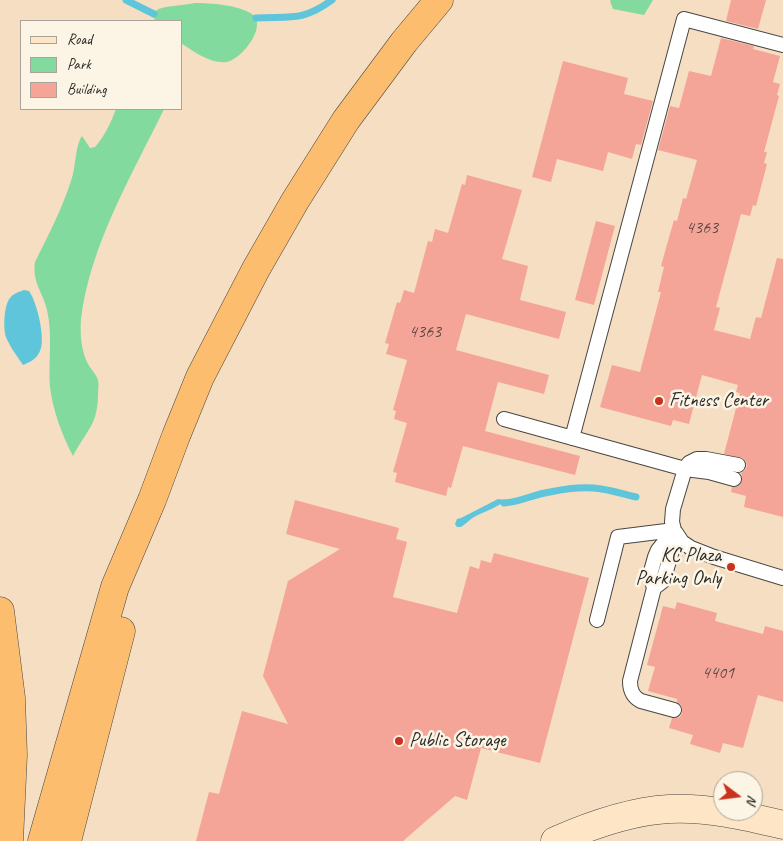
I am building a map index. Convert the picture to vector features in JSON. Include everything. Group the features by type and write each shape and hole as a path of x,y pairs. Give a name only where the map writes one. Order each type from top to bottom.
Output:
{"highway":[{"path":"42,841 115,587 152,500 200,377 256,269 295,201 346,120 404,42 439,0"},
{"path":"67,841 131,594 152,500"},
{"path":"0,611 11,698 13,755 9,841"}],"street":[{"path":"555,841 608,821 669,809 732,814 783,825"}],"lane":[{"path":"572,438 684,18 783,46"},
{"path":"504,419 685,469"},
{"path":"736,472 713,460 697,459 689,463 685,469 673,509 672,522 676,534 686,545 704,553 783,578"},
{"path":"674,710 637,699 631,692 630,687 631,676 654,588 663,581 676,534"},
{"path":"596,620 618,537 676,534"}],"green space":[{"path":"611,0 653,0 644,15 613,9"},
{"path":"195,3 216,4 246,11 256,19 255,34 246,49 233,60 227,62 215,61 182,44 182,20 155,20 154,14 156,11"},
{"path":"116,110 164,110 114,211 93,264 86,291 81,331 84,354 98,380 98,400 93,422 73,456 58,423 51,396 49,319 36,282 34,269 35,262 73,176 77,151 82,136 90,148 95,147 110,124"}],"water":[{"path":"24,290 29,291 35,304 42,340 41,348 37,355 32,361 23,365 6,337 4,323 8,301 13,295"},
{"path":"498,499 506,500 474,517 461,527 457,527 455,524 457,519"}],"building":[{"path":"731,0 766,0 758,29 726,21"},
{"path":"721,38 754,46 753,49 780,56 773,82 780,84 777,95 779,96 764,152 767,152 764,163 767,164 756,206 753,205 750,216 741,214 716,307 720,308 714,330 750,339 756,317 761,318 777,258 783,259 783,517 744,507 746,496 731,492 732,487 740,485 742,481 741,473 747,466 743,458 724,454 740,393 736,392 738,385 702,375 689,424 673,420 671,426 600,407 612,365 640,372 661,292 658,292 664,267 661,266 674,220 677,221 683,198 686,199 697,160 658,150 670,106 679,108 689,71 711,76"},
{"path":"563,61 628,78 624,94 653,101 641,145 636,144 632,159 608,152 603,171 557,159 551,182 532,177"},
{"path":"467,175 522,190 502,259 528,266 520,300 566,312 559,339 466,314 456,350 549,375 544,394 498,382 485,431 580,456 575,475 463,446 451,488 448,487 446,496 395,482 397,473 393,472 407,423 394,419 396,411 393,410 407,360 386,354 389,344 385,343 397,302 400,303 404,290 414,293 428,241 432,242 435,229 448,233 462,184 465,185"},
{"path":"596,221 615,226 594,305 575,300"},
{"path":"295,500 399,528 396,539 407,542 393,597 457,613 470,566 479,569 481,560 491,563 494,553 589,578 540,763 481,748 467,800 455,796 403,841 196,841 209,792 219,794 242,711 288,724 263,676 288,581 340,549 286,534"},
{"path":"677,602 717,613 715,621 763,634 765,626 783,631 783,702 758,695 743,748 723,743 720,753 690,744 693,735 669,728 672,718 680,717 682,713 682,707 677,702 677,699 648,691 655,667 647,665 663,606 675,609"}],"waterway":[{"path":"126,0 154,14"},
{"path":"256,18 304,15 332,0"},
{"path":"504,503 544,493 583,488 605,489 636,497"}],"place":[{"name":"Fitness Center","path":"659,401"},
{"name":"KC Plaza Parking Only","path":"731,567"},
{"name":"Public Storage","path":"399,741"}]}
